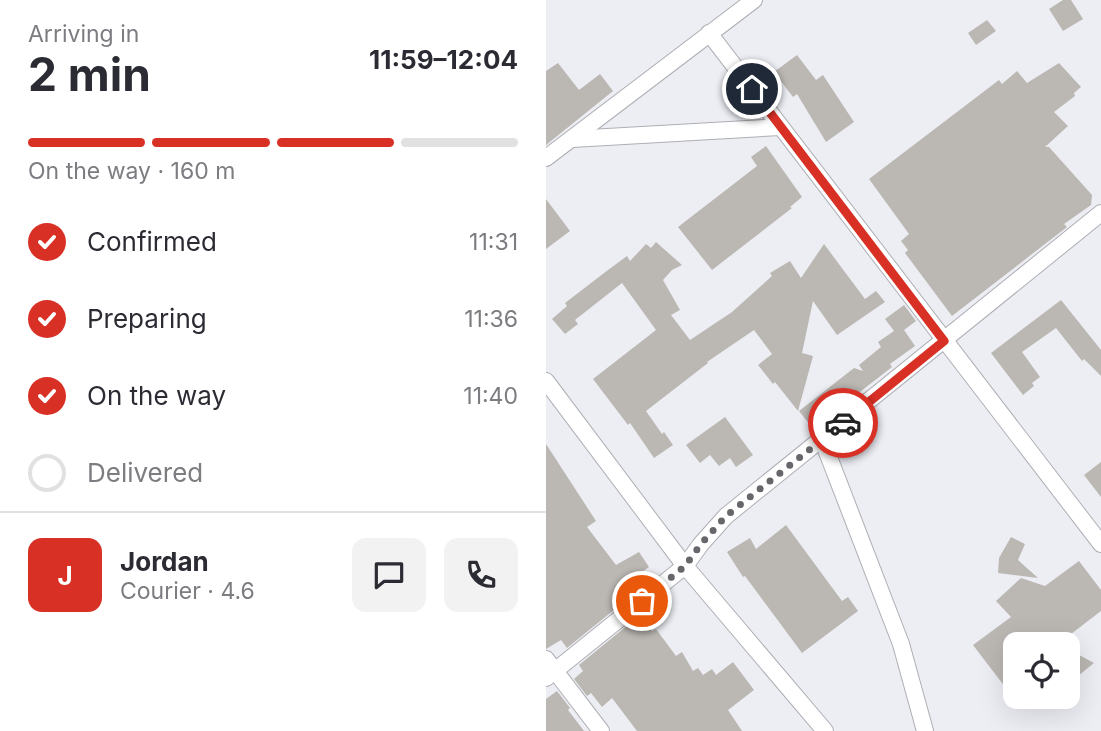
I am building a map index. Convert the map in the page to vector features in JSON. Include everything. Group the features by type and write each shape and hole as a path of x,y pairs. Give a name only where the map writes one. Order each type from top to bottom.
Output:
{"street":[{"path":"546,158 754,0"},
{"path":"709,33 1101,544"},
{"path":"572,139 780,127"},
{"path":"601,731 549,669 685,566 726,516 1101,213"},
{"path":"546,382 685,566 825,731"},
{"path":"822,439 901,644 925,731"}],"building":[{"path":"1063,0 1071,0 1083,19 1063,31 1049,9"},
{"path":"987,20 996,31 976,45 968,33"},
{"path":"797,55 816,80 823,75 854,122 826,142 797,94 793,97 774,72"},
{"path":"558,63 579,90 600,74 613,91 546,145 546,71"},
{"path":"1059,63 1081,87 1074,93 1075,96 1054,112 1068,126 1045,147 1049,147 1092,195 1091,205 1064,224 1067,227 952,316 905,253 908,250 901,241 909,234 869,179 999,80 1002,84 1017,71 1027,83"},
{"path":"766,146 802,197 790,207 792,208 712,270 678,227 757,166 751,157"},
{"path":"546,199 570,231 546,249"},
{"path":"656,242 682,265 672,270 663,280 680,310 671,315 690,340 732,312 772,276 770,273 790,261 801,278 824,244 865,299 876,291 885,302 837,335 813,301 802,353 813,356 798,411 758,365 772,354 754,330 707,362 646,411 673,445 654,458 630,423 628,425 593,379 656,330 622,283 575,320 578,324 565,334 552,319 567,306 565,303 608,270 627,256 630,261 646,244 651,248"},
{"path":"1061,300 1101,350 1101,376 1084,359 1082,361 1056,328 1022,352 1040,377 1023,395 991,353"},
{"path":"904,305 916,321 904,330 915,346 834,412 832,409 811,426 799,411 854,368 863,371 859,365 881,347 878,342 894,331 885,319"},
{"path":"725,417 753,455 736,467 730,458 719,466 710,455 700,463 686,445"},
{"path":"546,444 596,521 587,527 616,565 639,552 649,567 639,574 646,584 567,648 561,640 546,649"},
{"path":"1101,462 1101,497 1084,475"},
{"path":"786,525 842,601 848,597 858,611 802,653 727,552 750,538 756,549"},
{"path":"1011,537 1025,544 1018,560 1038,578 998,573 999,558"},
{"path":"1079,561 1101,590 1101,611 1074,632 1003,632 1003,684 973,645 1011,617 996,601 1021,578 1045,586"},
{"path":"640,615 652,631 656,629 676,656 682,652 693,671 698,668 703,675 712,669 716,675 733,662 754,690 728,710 742,731 637,731 612,698 602,707 591,693 587,696 574,679 583,671 579,665"},
{"path":"1080,655 1094,663 1080,674"},
{"path":"557,691 584,731 546,731 546,699"}],"way so far":[{"path":"642,601 685,566 726,516 843,423"}],"route":[{"path":"752,89 944,341 843,423"}]}
